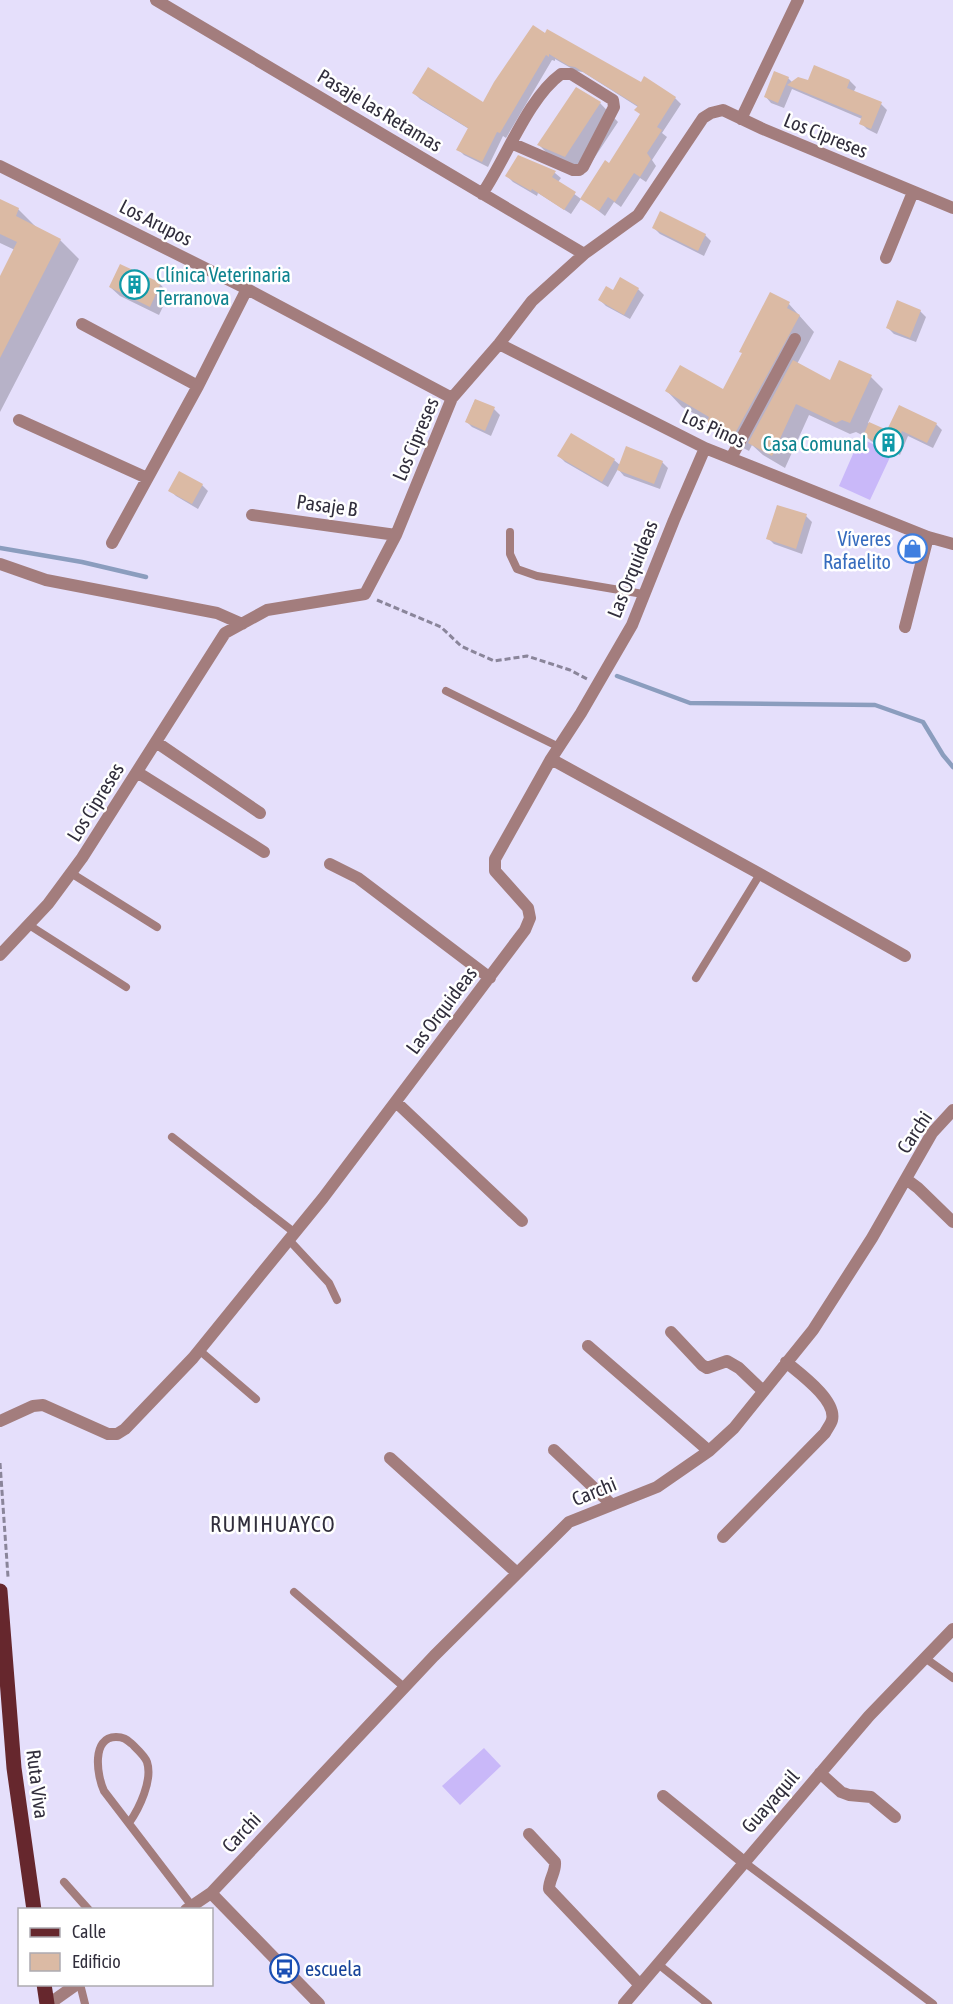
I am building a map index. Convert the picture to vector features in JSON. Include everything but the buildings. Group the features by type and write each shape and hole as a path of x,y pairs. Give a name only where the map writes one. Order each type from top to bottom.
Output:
{"main road":[{"name":"Ruta Viva","path":"0,1591 14,1768 34,1908"},
{"path":"44,1986 48,2004"}],"street":[{"name":"Pasaje las Retamas","path":"156,0 584,254"},
{"path":"741,119 798,0"},
{"path":"482,194 495,176 511,143 544,90 561,74 571,74 613,100 614,107 583,167 579,170 573,170 511,143"},
{"name":"Los Cipreses","path":"0,955 48,904 71,873 225,633 267,610 365,594 396,535 452,398 499,344 532,301 584,254 638,215 703,118 723,110 953,208"},
{"name":"Los Arupos","path":"0,166 247,290 452,398"},
{"path":"886,258 913,192"},
{"path":"112,543 198,386 247,290"},
{"path":"82,324 198,386"},
{"path":"731,458 795,339"},
{"name":"Los Pinos","path":"499,344 705,448 928,537 953,544"},
{"path":"19,420 147,478"},
{"name":"Las Orquideas","path":"0,1421 33,1406 43,1405 108,1434 117,1434 125,1429 199,1350 292,1236 525,930 530,918 528,908 495,871 495,860 504,840 551,759 632,625 705,448"},
{"name":"Pasaje B","path":"252,514 396,535"},
{"path":"905,627 928,537"},
{"path":"0,564 46,580 218,613 242,624"},
{"path":"156,742 260,813"},
{"path":"551,759 905,956"},
{"path":"137,772 264,852"},
{"path":"330,864 358,878 490,978"},
{"path":"396,1102 522,1221"},
{"name":"Carchi","path":"189,1908 211,1893 404,1687 569,1522 657,1487 709,1451 734,1428 813,1329 872,1238 932,1133 953,1110"},
{"path":"906,1179 953,1222"},
{"path":"671,1332 702,1365 712,1368 727,1361 739,1368 763,1391"},
{"path":"588,1346 709,1451"},
{"path":"723,1537 825,1433 832,1420 832,1409 827,1400 786,1362"},
{"path":"554,1450 612,1504"},
{"path":"390,1458 517,1573"},
{"name":"Guayaquil","path":"624,2004 869,1716 953,1629"},
{"path":"820,1773 841,1792 871,1797 895,1817"},
{"path":"663,1796 744,1862"},
{"path":"529,1834 555,1862 556,1868 549,1881 549,1889 640,1985"},
{"path":"211,1893 320,2004"},
{"path":"48,2004 76,1986"}],"lane":[{"path":"510,532 510,554 517,569 537,576 643,594"},
{"path":"446,691 559,747"},
{"path":"71,873 157,927"},
{"path":"696,978 760,874"},
{"path":"29,925 126,987"},
{"path":"172,1137 292,1236 329,1283 337,1300"},
{"path":"199,1350 256,1399"},
{"path":"294,1592 404,1687"},
{"path":"925,1658 953,1678"},
{"path":"129,1823 143,1799 147,1782 147,1762 125,1738 115,1737 106,1740 99,1752 97,1766 99,1781 189,1908"},
{"path":"744,1862 933,2004"},
{"path":"64,1882 87,1908"},
{"path":"658,1964 708,2004"},
{"path":"80,1986 85,2004"}],"path":[{"path":"365,594 441,627 461,646 494,660 527,656 570,670 597,685"},
{"path":"0,1462 3,1511"}],"shaded area":[{"path":"860,438 892,453 870,500 839,486"},
{"path":"484,1748 501,1766 460,1805 442,1786"}],"waterway":[{"path":"0,548 82,562 146,577"},
{"path":"617,676 690,703 875,705 923,722 953,767"}],"place":[{"name":"Clínica Veterinaria Terranova","path":"135,285"},
{"name":"Casa Comunal","path":"888,443"},
{"name":"Víveres Rafaelito","path":"912,549"},
{"name":"escuela","path":"284,1968"}],"district":[{"name":"RUMIHUAYCO","path":"273,1524"}]}
